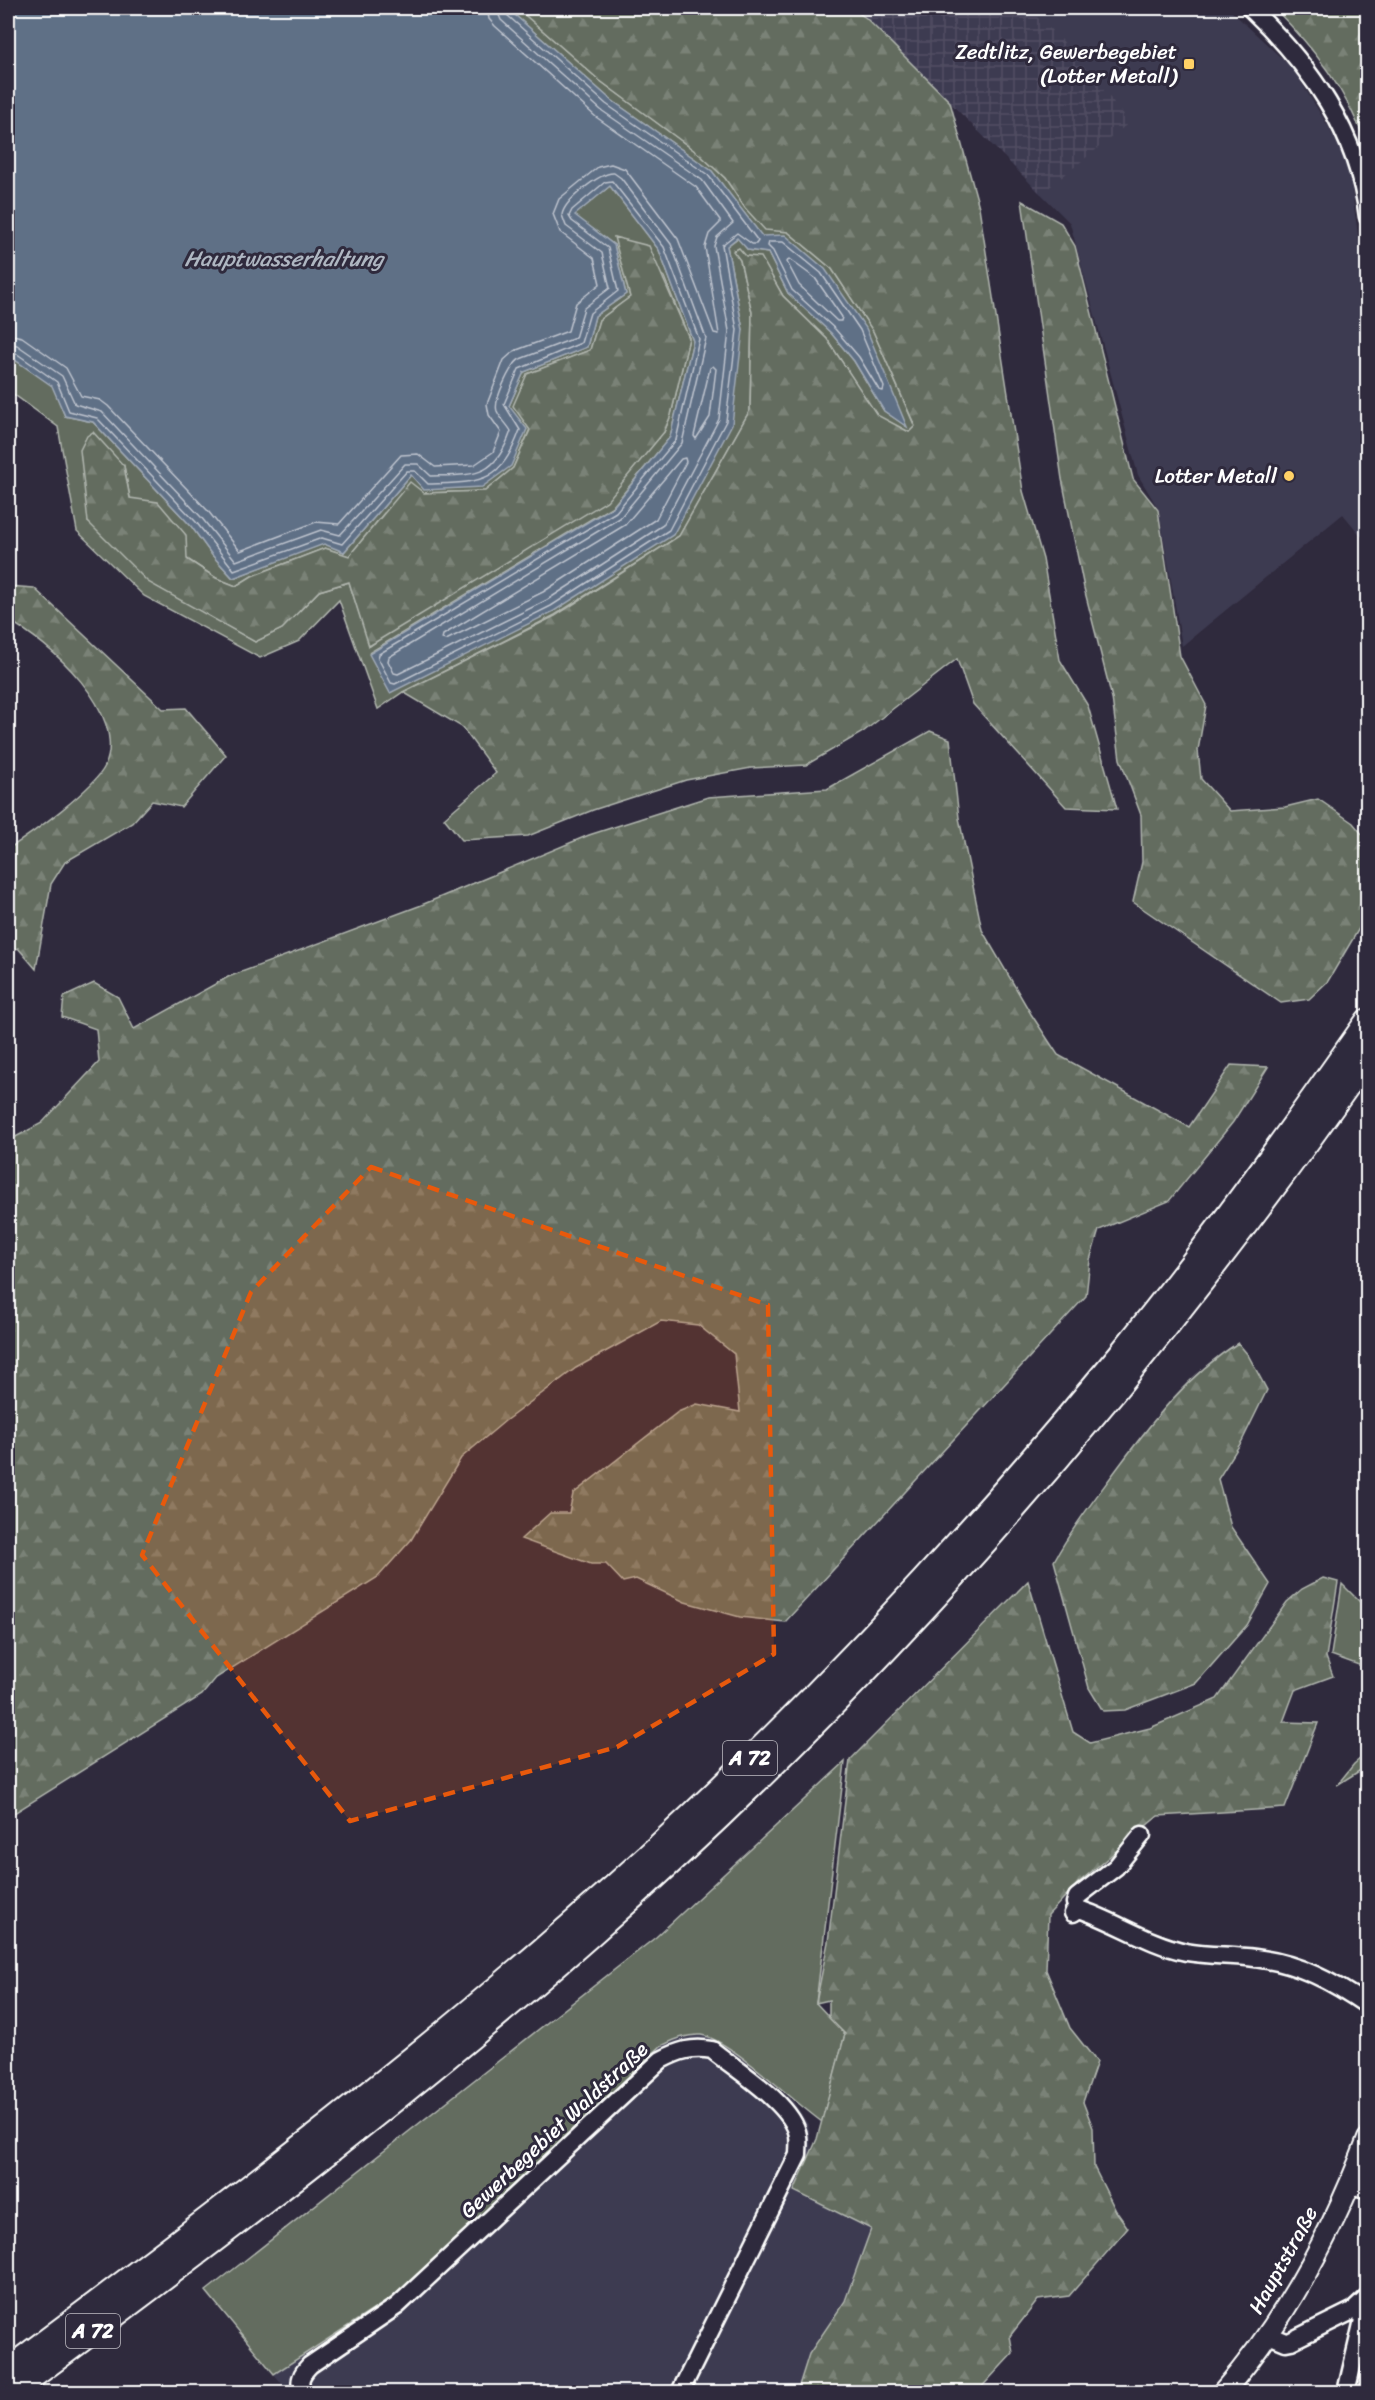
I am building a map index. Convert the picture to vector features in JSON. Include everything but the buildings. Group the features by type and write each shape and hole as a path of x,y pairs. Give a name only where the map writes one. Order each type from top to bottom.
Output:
{"highway":[{"name":"A 72","path":"8,2370 246,2191 432,2044 580,1917 732,1777 917,1587 1025,1467 1121,1353 1220,1227 1368,1021"},
{"name":"A 72","path":"11,2392 176,2271 445,2059 594,1932 745,1792 941,1592 1138,1364 1237,1238 1368,1056"}],"main road":[{"name":"Hauptstraße","path":"1223,2392 1269,2335 1320,2249 1368,2139"}],"street":[{"path":"1250,8 1304,65 1335,112 1358,169 1368,216"},
{"path":"1142,1835 1116,1867 1077,1898 1076,1911 1186,1952 1256,1958 1302,1968 1336,1984 1368,2006"},
{"name":"Gewerbegebiet Waldstraße","path":"303,2392 300,2380 303,2372 310,2365 397,2306 661,2060 673,2053 699,2047 712,2050 779,2104 790,2117 798,2134 798,2155 680,2392"},
{"path":"1351,2181 1368,2192"},
{"path":"1269,2335 1286,2342 1291,2341 1354,2310 1368,2297"},
{"path":"1346,2392 1363,2320 1361,2315 1354,2310"}],"highlighted area":[{"path":"371,1167 768,1305 774,1654 617,1747 350,1821 142,1555 251,1292"}],"shaded area":[{"path":"851,8 1228,8 1293,69 1328,126 1349,167 1360,251 1368,366 1367,543 1343,514 1182,646 1159,510 1138,475 1070,223 866,18"},
{"path":"851,8 1027,8 1061,39 1130,122 1041,194 866,18"},
{"path":"702,2035 725,2044 793,2101 809,2126 812,2152 795,2191 871,2229 845,2301 809,2354 797,2392 289,2392 274,2374 374,2309 661,2046 681,2037"}],"green space":[{"path":"507,8 517,8 599,80 699,154 725,178 745,208 788,232 832,269 873,331 915,427 909,432 877,416 827,339 783,296 761,258 746,256 734,250 740,260 752,312 750,410 679,536 555,615 403,692 378,709 339,600 299,641 260,658 144,596 77,531 58,427 8,390 8,355 53,386 65,416 93,422 191,526 212,555 233,578 324,543 344,552 411,475 509,406 524,372 587,347 595,316 626,294 614,245 574,215 610,186 659,250 693,341 670,437 613,506 369,653 554,611 743,330 727,246 738,238 748,250 768,253 788,293 831,333 854,361 884,411 906,426 712,171 610,99","holes":["615,238 664,277 689,338 671,415 664,432 370,646 349,582 319,591 282,629 255,642 212,617 88,522 124,466 130,498 187,559 216,578 236,586 252,576 325,548 349,556 384,513 423,493 485,491 513,468 530,429 527,374 590,350 599,320 630,297"]},
{"path":"517,8 851,8 866,18 950,102 979,207 1023,491 1043,559 1060,660 1088,706 1117,809 1066,807 973,704 957,659 863,732 806,765 751,768 686,780 593,810 528,836 462,840 444,818 496,773 462,727 403,692 555,616 679,536 750,410 752,312 740,260 733,251 739,248 746,256 761,257 783,296 827,339 877,415 909,432 915,426 873,331 832,269 788,232 765,230 745,208 725,178 699,154 599,80"},
{"path":"1274,8 1367,8 1367,147 1340,89 1303,39"},
{"path":"1022,201 1061,223 1075,246 1133,479 1158,510 1180,656 1206,705 1198,750 1201,779 1230,811 1285,807 1318,799 1353,823 1367,840 1367,915 1328,981 1309,999 1281,1003 1133,902 1142,862 1141,815 1120,759 1112,698 1084,588 1062,479"},
{"path":"614,237 649,246 689,338 671,415 664,432 607,501 369,646 349,582 319,591 282,629 255,642 148,582 88,522 80,450 87,436 93,432 124,466 130,498 158,502 186,535 187,559 216,578 236,586 252,576 325,548 349,556 410,482 424,493 485,491 513,468 530,430 513,406 527,374 590,350 599,320 630,297"},
{"path":"8,586 34,588 163,709 186,708 226,755 181,807 152,801 132,823 65,862 51,884 36,969 18,948 8,953 8,849 75,799 99,776 105,766 109,745 106,724 96,702 81,681 44,645 8,620"},
{"path":"930,731 950,739 959,818 982,930 1058,1055 1189,1127 1231,1065 1268,1067 1233,1122 1169,1201 1099,1230 1090,1260 1086,1296 785,1622 740,1617 685,1602 636,1579 623,1582 606,1564 591,1564 521,1539 550,1513 569,1513 573,1494 678,1412 697,1404 740,1412 734,1354 698,1325 661,1321 576,1368 505,1421 461,1458 411,1540 378,1577 216,1678 202,1695 8,1817 8,1141 42,1123 99,1062 96,1029 62,1017 64,997 94,983 118,997 134,1029 228,977 419,906 589,835 708,797 827,789"},
{"path":"1238,1343 1248,1355 1267,1390 1242,1441 1218,1479 1231,1527 1270,1584 1247,1625 1196,1683 1125,1710 1103,1711 1089,1688 1054,1561 1068,1537 1129,1452 1171,1401 1202,1370"},
{"path":"1323,1578 1338,1582 1326,1657 1333,1676 1295,1690 1283,1722 1318,1723 1285,1808 1158,1816 1078,1883 1048,1915 1046,1970 1070,2028 1097,2062 1083,2102 1093,2128 1094,2167 1116,2211 1128,2228 1069,2296 1038,2300 1010,2336 1013,2353 977,2392 797,2392 809,2354 845,2301 871,2229 794,2191 817,2139 845,2034 829,2018 829,2000 816,2003 828,1942 850,1760 1028,1581 1073,1732 1090,1743 1150,1728 1217,1699 1287,1602 1302,1589"},
{"path":"1342,1584 1367,1609 1367,1668 1331,1655"},
{"path":"1367,1753 1367,1766 1337,1785 1354,1764"},
{"path":"845,1762 816,2003 845,2034 822,2122 744,2059 713,2039 701,2035 690,2035 661,2046 396,2295 274,2374 206,2291 656,1937"}],"water":[{"name":"Hauptwasserhaltung","path":"8,8 507,8 610,99 712,171 762,236 785,235 825,269 866,328 907,427 884,411 854,361 831,333 788,293 768,253 748,250 737,238 727,246 743,330 732,424 673,535 554,611 390,693 369,654 613,507 670,437 693,341 659,250 610,186 575,215 614,245 626,294 595,316 587,347 524,372 509,406 527,429 511,466 482,487 424,490 411,475 344,552 324,544 233,578 212,555 191,526 93,422 65,416 52,386 8,355"}],"place":[{"name":"Zedtlitz, Gewerbegebiet (Lotter Metall)","path":"1189,64"},
{"name":"Lotter Metall","path":"1289,476"}]}
